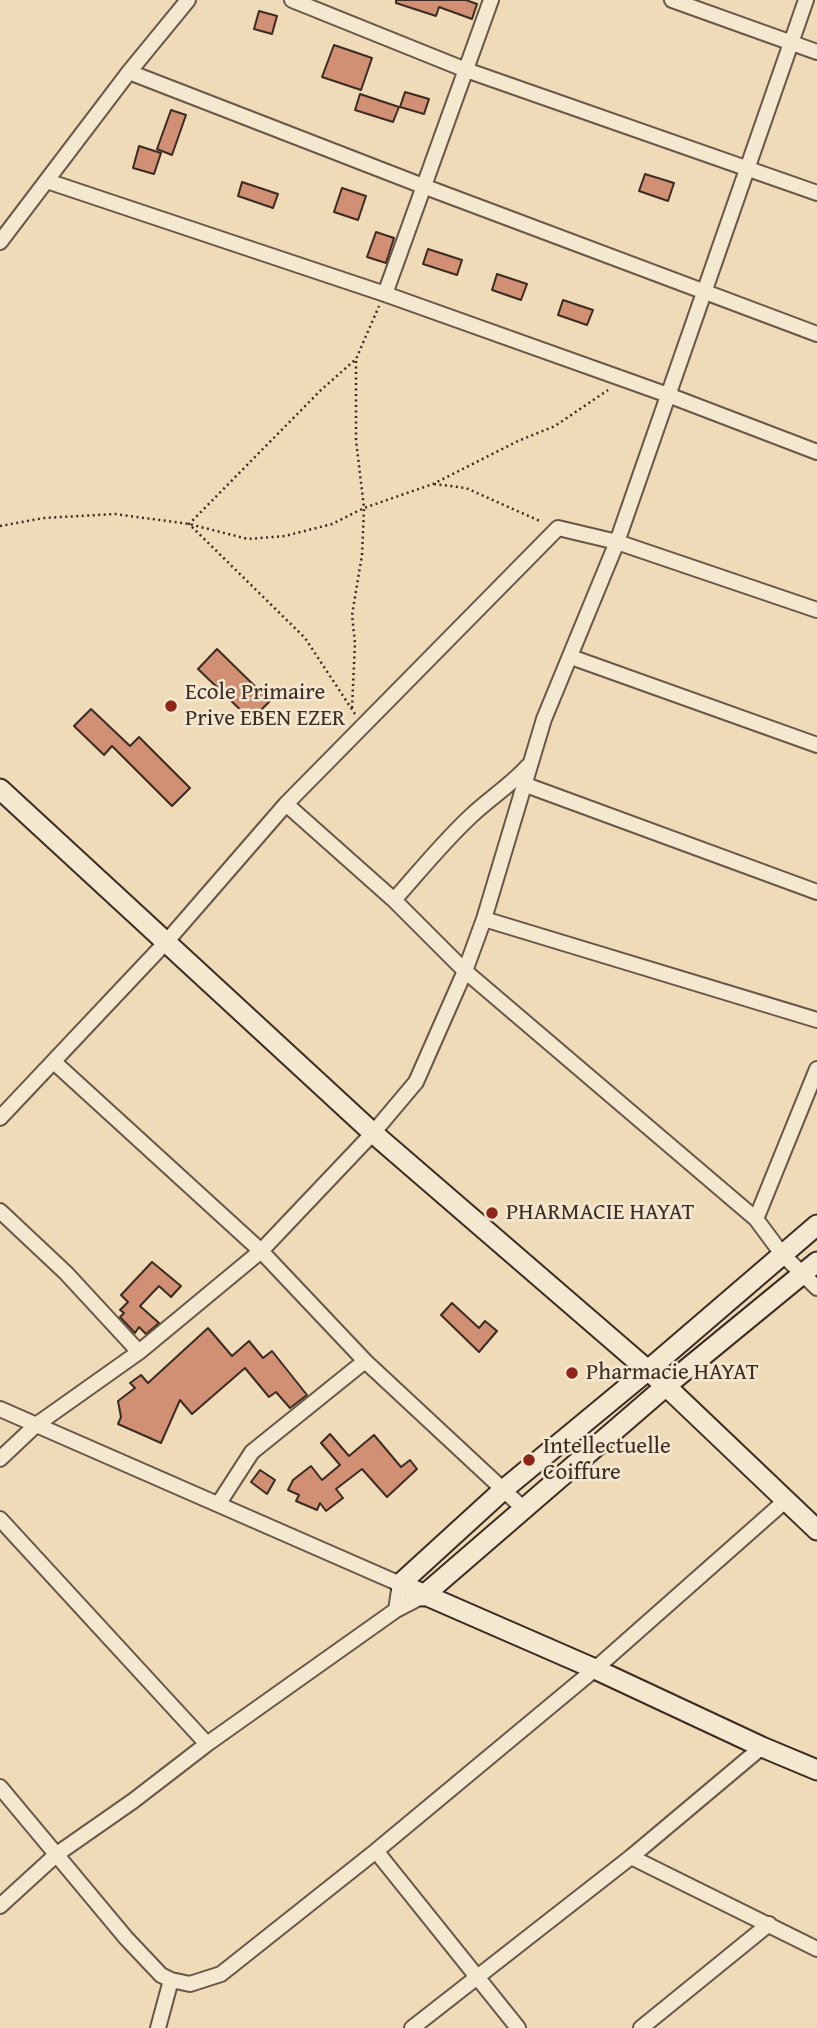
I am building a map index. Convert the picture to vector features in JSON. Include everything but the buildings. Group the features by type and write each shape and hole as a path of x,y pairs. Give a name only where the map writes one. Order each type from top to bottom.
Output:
{"street":[{"path":"0,242 188,0"},
{"path":"292,0 466,70 817,193"},
{"path":"385,293 491,0"},
{"path":"672,0 817,52"},
{"path":"0,1459 36,1425 139,1352 261,1251 373,1133 416,1082 465,971 484,919 544,719 617,542 806,0"},
{"path":"130,72 423,186 817,334"},
{"path":"47,181 385,293 817,452"},
{"path":"801,447 817,465"},
{"path":"0,1118 167,941 286,804 558,528 617,542 817,610"},
{"path":"571,657 817,745"},
{"path":"394,900 469,817 512,784 531,763"},
{"path":"526,785 817,892"},
{"path":"0,789 373,1133 666,1386 817,1530"},
{"path":"286,804 394,900 465,971 756,1219 782,1254 809,1268 817,1288"},
{"path":"484,919 817,1020"},
{"path":"54,1062 261,1251 365,1361 524,1509"},
{"path":"756,1219 817,1069"},
{"path":"0,1211 66,1273 139,1352"},
{"path":"396,1610 400,1584 503,1490 817,1225"},
{"path":"0,1906 57,1854 133,1801 207,1744 396,1610 423,1596 666,1386 809,1268"},
{"path":"219,1503 252,1452 365,1361"},
{"path":"0,1409 595,1669 817,1770"},
{"path":"0,1787 126,1938 161,1975 171,1980 190,1983 221,1974 376,1852 595,1669 785,1501"},
{"path":"0,1519 207,1744"},
{"path":"412,2028 631,1857 762,1747"},
{"path":"376,1852 518,2028"},
{"path":"631,1857 817,1949"},
{"path":"641,2028 769,1924"},
{"path":"158,2028 171,1980"}],"path":[{"path":"352,709 355,643 352,615 362,555 364,508 356,440 356,359 385,293"},
{"path":"189,524 321,390 356,359"},
{"path":"0,526 44,518 116,514 189,524 248,539 285,536 332,524 364,508 433,484 518,441 555,426 623,380"},
{"path":"433,484 466,488 558,528"},
{"path":"189,524 305,638 364,725"}],"place":[{"name":"Ecole Primaire Prive EBEN EZER","path":"171,706"},
{"name":"PHARMACIE HAYAT","path":"492,1213"},
{"name":"Pharmacie HAYAT","path":"572,1373"},
{"name":"Intellectuelle Coiffure","path":"529,1460"}]}
